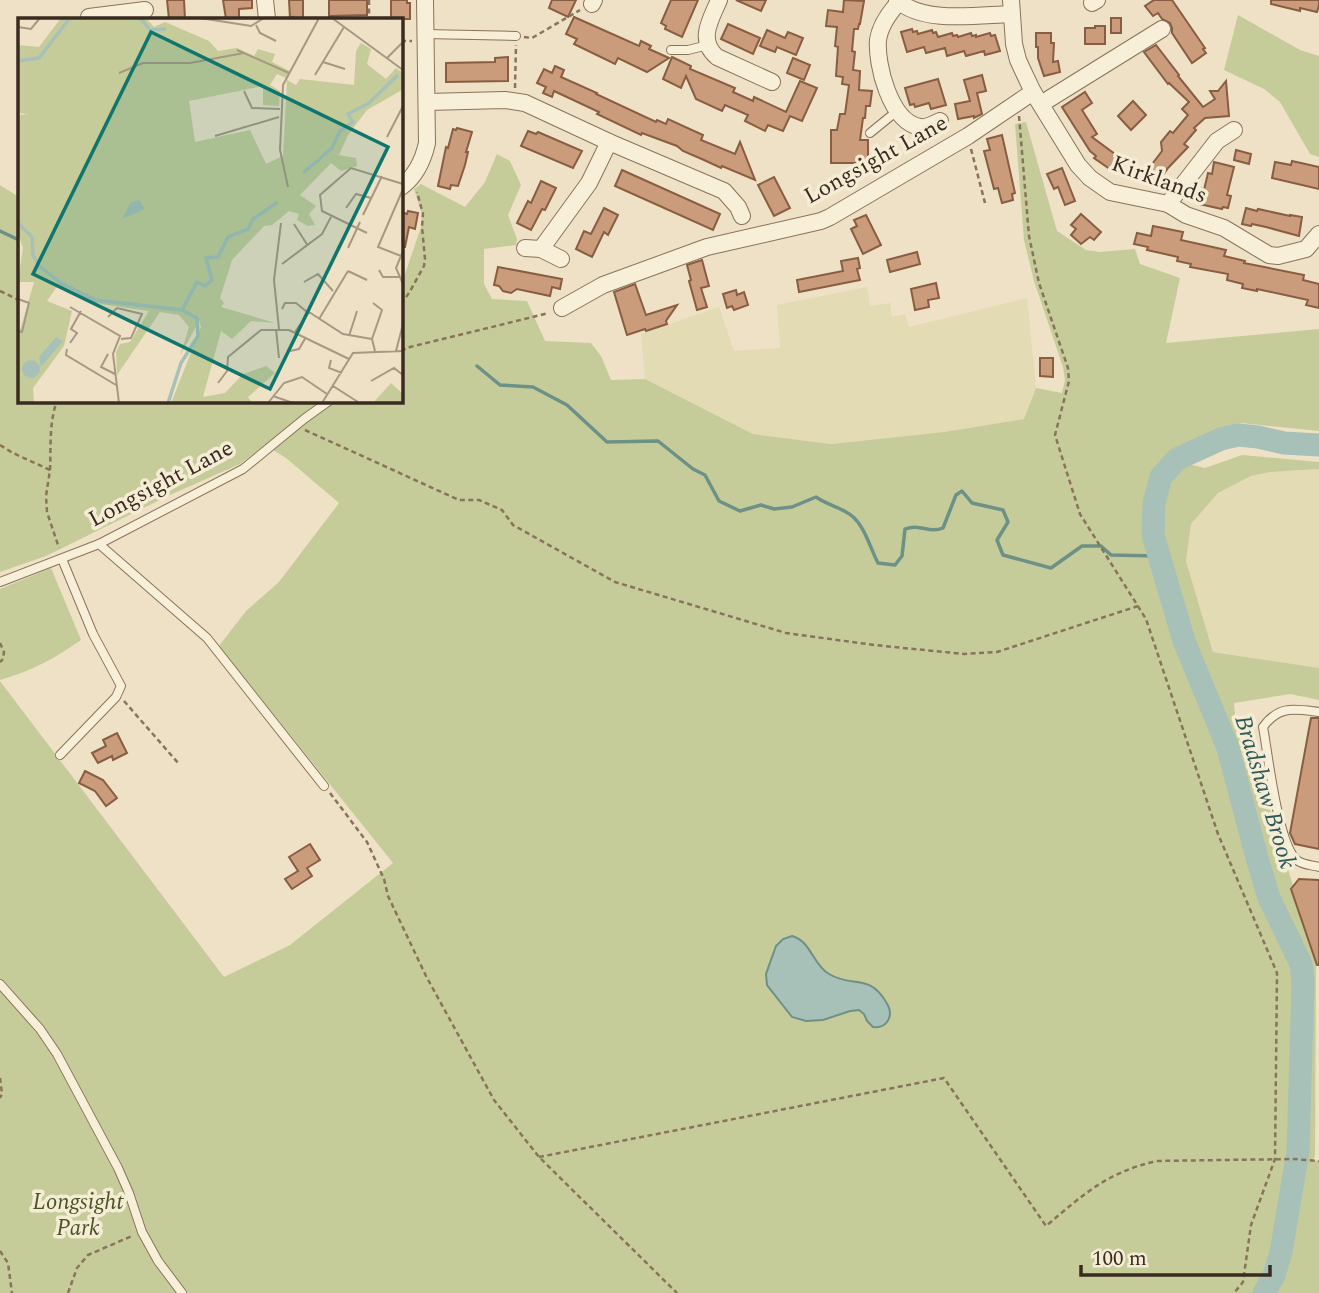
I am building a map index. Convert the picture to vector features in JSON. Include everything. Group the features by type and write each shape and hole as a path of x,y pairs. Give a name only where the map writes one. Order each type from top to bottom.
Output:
{"street":[{"path":"265,0 267,18"},
{"path":"405,184 424,157 427,143 425,0"},
{"path":"719,0 706,28 705,36 711,52 717,57 768,76"},
{"path":"940,121 920,127 907,122 897,111 888,92 878,62 878,38 898,1 919,12 937,15 1011,7 1018,60 1037,98"},
{"path":"89,17 145,10"},
{"name":"Longsight Lane","path":"562,308 603,285 707,247 821,221 968,136 1015,104 1037,98 1153,33"},
{"name":"Kirklands","path":"1037,98 1078,165 1110,192 1168,204 1186,215 1224,228 1269,255 1312,253 1319,234"},
{"path":"427,102 525,103 724,191 742,209"},
{"path":"1168,204 1214,138 1234,130"},
{"path":"561,259 533,248 589,183 609,142"}],"lane":[{"path":"425,34 516,36"},
{"path":"671,50 688,50 708,45"},
{"path":"870,133 897,111"},
{"name":"Longsight Lane","path":"0,582 99,544 243,469 328,402"},
{"path":"99,544 207,638 324,786"},
{"path":"60,755 118,694 121,686 93,634 62,559"},
{"path":"1319,712 1282,710 1270,718 1264,727 1275,799 1289,849 1296,860 1319,866"},
{"path":"0,984 57,1054 118,1168 142,1232 158,1261 182,1293"}],"path":[{"path":"369,0 369,18"},
{"path":"515,101 516,36 532,38 593,2"},
{"path":"1015,104 1018,112 1029,236 1039,283 1064,357 1069,381 1055,435 1080,514 1146,619 1217,834 1277,973 1275,1159 1251,1225 1243,1282 1234,1293"},
{"path":"968,136 985,204"},
{"path":"402,301 424,266 425,259 423,214 415,188 405,184"},
{"path":"0,291 18,300"},
{"path":"402,351 541,316 562,308"},
{"path":"57,402 46,496 47,512 62,559"},
{"path":"296,426 459,500 479,500 502,510 513,525 615,582 786,633 964,654 997,652 1138,606"},
{"path":"0,445 50,470"},
{"path":"0,643 4,652 0,662"},
{"path":"118,694 179,764"},
{"path":"324,786 367,842 384,879 388,896 426,976 494,1100 539,1157 677,1293"},
{"path":"0,1078 0,1098"},
{"path":"539,1157 944,1078 1046,1226 1084,1194 1110,1177 1156,1161 1319,1161"},
{"path":"68,1293 77,1268 88,1255 142,1232"},
{"path":"0,1251 8,1264 12,1293"}],"shaded area":[{"path":"867,287 870,306 890,303 892,317 905,314 909,327 1027,298 1036,388 1024,419 944,432 831,444 753,434 645,379 641,334 719,307 734,351 780,348 777,305"},
{"path":"1319,469 1319,668 1213,652 1186,561 1191,524 1218,493 1251,476"}],"green space":[{"path":"1238,15 1300,50 1319,56 1319,157 1310,154 1280,102 1264,89 1224,70"},
{"name":"Longsight Park","path":"1026,122 1057,231 1086,250 1100,252 1135,249 1140,264 1180,278 1166,343 1319,329 1319,431 1241,423 1194,439 1170,460 1205,468 1242,455 1319,462 1319,469 1251,476 1218,493 1191,524 1186,561 1213,652 1319,668 1319,700 1290,694 1234,703 1236,727 1269,806 1316,962 1313,1160 1319,1161 1319,1293 0,1293 0,681 224,977 290,945 393,863 219,646 246,611 279,582 339,503 286,458 265,445 240,464 46,556 0,572 0,185 18,196 18,402 402,402 402,283 421,227 422,214 414,189 421,184 465,207 485,182 497,154 510,161 521,185 508,215 517,239 516,245 484,249 484,284 492,299 527,301 545,341 591,343 601,356 611,380 645,379 753,434 831,444 944,432 1024,419 1036,388 1062,393 1065,380 1063,367 1034,281 1024,240 1015,124"},
{"path":"51,568 81,640 42,664 0,680 0,589"}],"water":[{"path":"792,936 804,943 819,965 829,974 867,984 880,993 890,1012 885,1024 873,1027 859,1010 823,1020 806,1021 792,1017 767,985 766,974 776,946 783,939"}],"building":[{"path":"167,0 184,0 185,18 169,18"},
{"path":"223,0 252,0 252,8 239,9 239,18 226,18"},
{"path":"289,0 303,0 303,18 290,18"},
{"path":"329,0 367,0 367,15 329,16"},
{"path":"391,0 407,0 407,3 410,3 410,19 391,18"},
{"path":"552,0 576,0 568,17 549,8"},
{"path":"671,0 698,0 682,37 665,29 666,26 661,23"},
{"path":"736,0 766,0 761,11"},
{"path":"844,0 864,1 860,24 858,29 854,29 852,51 855,52 853,70 860,71 859,90 872,91 870,106 866,106 863,118 860,140 868,140 868,163 831,163 831,130 837,130 840,114 845,114 849,85 842,84 843,77 836,76 837,27 826,26 828,10 843,12"},
{"path":"1154,0 1172,0 1206,53 1192,63 1172,33 1170,23 1158,13 1153,16 1145,6"},
{"path":"1271,0 1319,0 1319,5 1317,12 1300,8 1300,11 1271,4"},
{"path":"574,17 639,46 641,41 651,46 649,49 669,58 647,72 618,58 615,64 574,44 577,39 566,34"},
{"path":"1111,18 1121,18 1121,33 1111,33"},
{"path":"728,24 760,38 753,54 721,39"},
{"path":"1105,26 1105,44 1085,44 1085,28"},
{"path":"912,29 918,34 932,30 938,37 952,33 958,37 971,33 976,37 990,33 991,36 995,35 1000,51 985,55 984,51 966,56 964,51 947,56 945,48 926,53 924,47 907,52 901,32"},
{"path":"767,30 785,38 788,32 803,38 796,55 777,47 775,52 760,46"},
{"path":"1036,33 1051,33 1051,43 1054,43 1053,62 1058,61 1060,72 1044,76 1038,58"},
{"path":"1156,45 1203,107 1215,99 1210,91 1218,91 1226,81 1229,116 1205,118 1194,128 1196,130 1184,144 1188,147 1155,186 1143,176 1162,151 1161,142 1170,131 1173,133 1188,115 1182,109 1189,102 1168,84 1144,52"},
{"path":"508,57 508,81 446,82 446,63 495,62 495,58"},
{"path":"672,57 691,66 690,69 735,88 733,92 753,101 754,97 786,112 800,81 817,88 802,121 790,116 783,131 768,125 765,131 745,121 748,115 725,105 722,111 696,99 686,76 681,88 663,79"},
{"path":"793,58 810,65 804,80 787,73"},
{"path":"555,66 564,70 561,77 656,122 657,120 666,124 668,119 703,135 701,140 735,154 740,142 755,180 722,166 721,168 677,146 642,133 641,135 554,91 552,97 543,93 546,87 537,83 544,69 552,73"},
{"path":"982,75 986,91 977,93 982,114 974,118 958,119 955,104 970,101 964,80"},
{"path":"938,79 946,105 931,109 929,103 915,107 914,104 910,105 905,88"},
{"path":"1085,92 1092,103 1082,110 1097,134 1092,137 1123,160 1114,172 1094,158 1096,156 1062,107"},
{"path":"1133,101 1146,115 1131,130 1118,116"},
{"path":"453,129 472,132 458,186 451,185 450,189 438,186 446,147 448,148"},
{"path":"528,131 536,134 538,132 582,151 573,168 521,146"},
{"path":"1002,135 1015,193 1012,194 1013,200 1002,203 998,188 994,189 984,151 990,150 987,139"},
{"path":"1236,150 1251,154 1249,164 1234,160"},
{"path":"1292,161 1319,167 1319,189 1272,178 1275,162 1291,165"},
{"path":"1214,162 1234,167 1227,195 1231,196 1228,208 1199,204 1202,189 1204,190 1208,173 1212,174"},
{"path":"1062,168 1075,201 1065,205 1058,187 1054,189 1047,174"},
{"path":"622,170 720,214 713,230 615,186"},
{"path":"774,177 790,208 774,216 758,185"},
{"path":"541,181 556,188 531,230 517,223 528,201 531,203"},
{"path":"604,208 618,215 608,235 604,232 592,257 576,249 584,231 591,234"},
{"path":"1246,208 1302,217 1299,236 1242,224"},
{"path":"408,211 418,213 415,229 409,227 405,247 402,247 402,212 407,214"},
{"path":"1081,214 1101,232 1094,240 1090,237 1081,244 1071,235 1076,229 1071,225"},
{"path":"866,215 881,245 863,254 851,229 857,226 854,220"},
{"path":"1153,226 1183,232 1181,240 1226,250 1224,256 1245,261 1244,263 1304,275 1303,280 1319,284 1319,308 1306,305 1308,300 1242,288 1243,284 1227,280 1228,274 1190,267 1191,264 1177,261 1178,257 1134,244 1137,233 1151,236"},
{"path":"917,252 920,264 890,272 887,260"},
{"path":"858,258 860,280 799,292 797,280 843,271 841,261"},
{"path":"702,260 709,286 701,288 707,307 697,310 687,265"},
{"path":"498,267 562,279 560,289 552,287 550,296 517,289 511,293 503,291 494,285"},
{"path":"936,283 939,298 928,300 929,307 915,310 911,289"},
{"path":"635,284 646,315 677,305 666,321 667,324 627,335 614,292"},
{"path":"736,290 737,295 744,292 748,305 734,310 732,306 727,308 723,294"},
{"path":"1040,358 1053,358 1053,377 1040,376"},
{"path":"1311,718 1319,718 1319,849 1295,844 1290,833"},
{"path":"117,733 127,753 98,763 92,753 106,746 103,740"},
{"path":"85,771 103,780 117,798 106,806 95,791 79,783"},
{"path":"310,844 320,860 307,868 312,876 292,889 285,879 298,871 289,857"},
{"path":"1299,879 1319,880 1319,965 1291,889"}],"waterway":[{"path":"0,231 18,240"},
{"path":"477,366 500,385 533,387 567,405 607,442 658,441 693,469 705,475 719,501 740,511 761,505 774,509 792,507 816,497 846,512 857,521 878,563 895,565 902,556 905,529 943,528 956,495 962,491 972,503 1003,510 1008,522 997,540 1003,555 1051,568 1082,546 1101,546 1111,555 1158,556"},
{"name":"Bradshaw Brook","path":"1264,1293 1274,1275 1281,1252 1298,1151 1303,983 1301,964 1269,898 1228,748 1184,641 1153,535 1154,503 1161,477 1177,459 1221,439 1238,435 1284,443 1319,445"}]}
